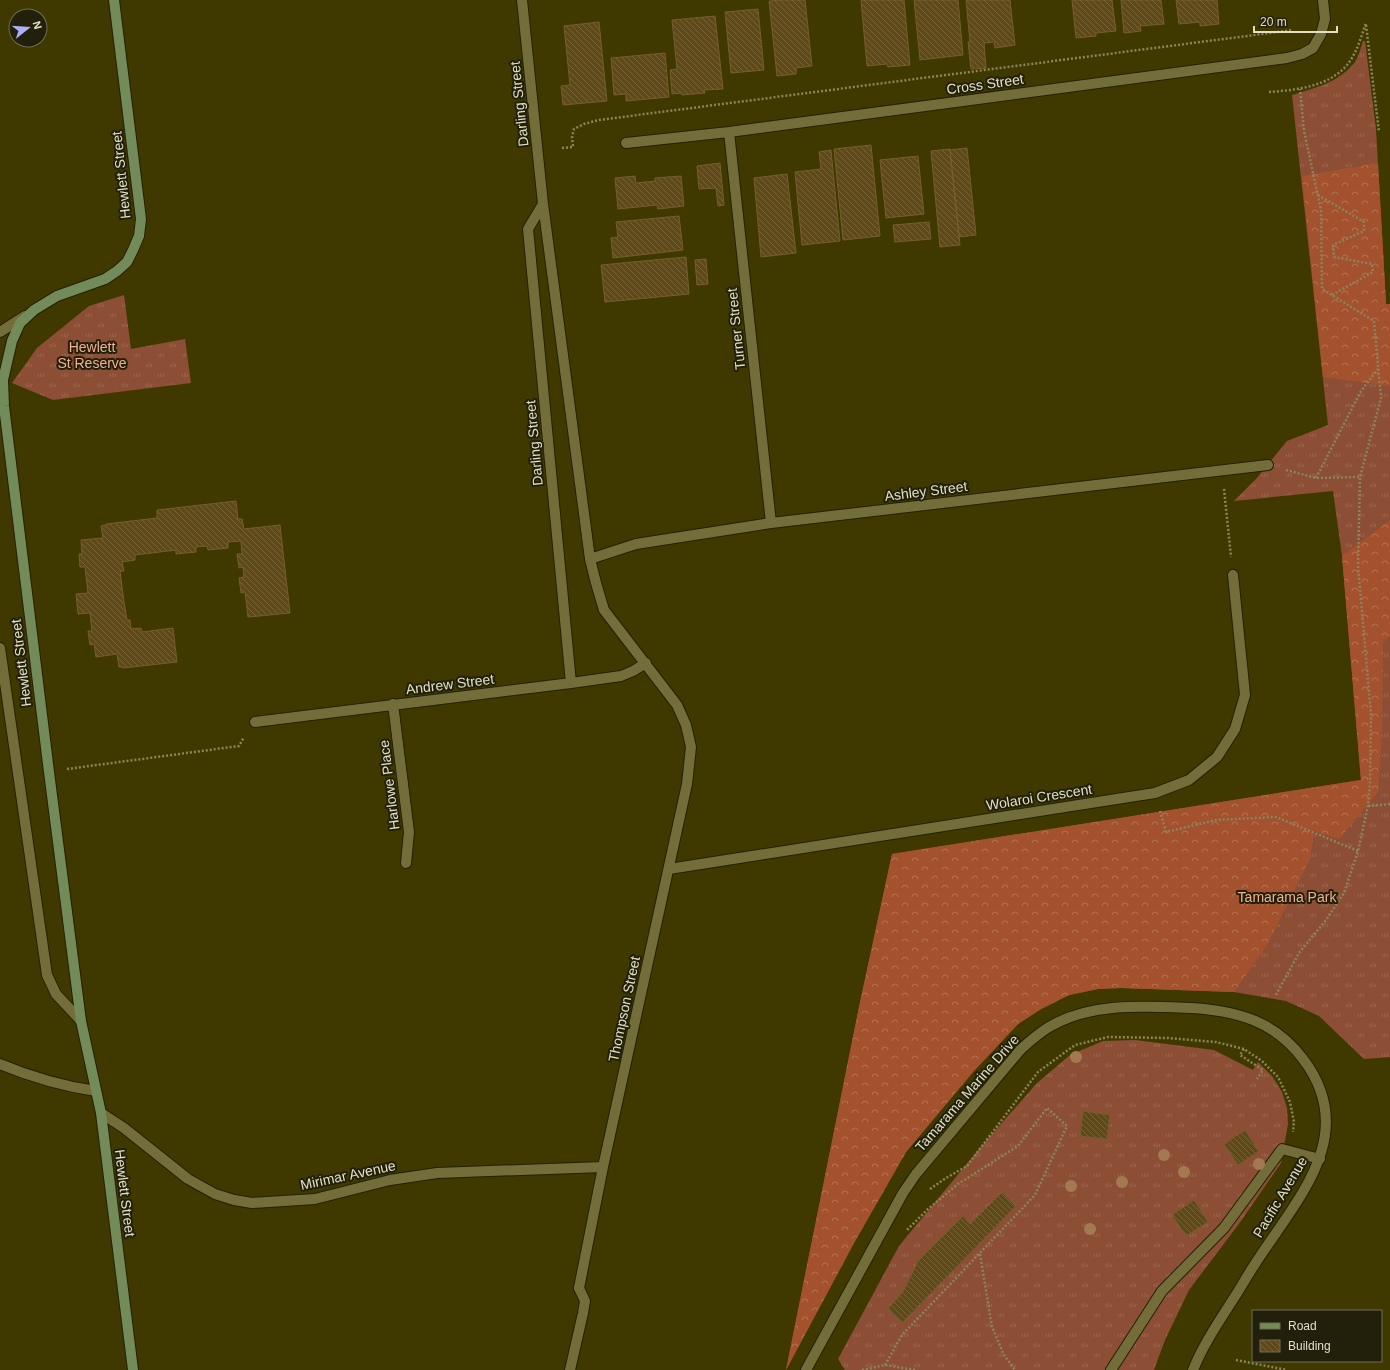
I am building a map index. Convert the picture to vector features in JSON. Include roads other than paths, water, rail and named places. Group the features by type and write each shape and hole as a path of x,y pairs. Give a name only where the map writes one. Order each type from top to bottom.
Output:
{"street":[{"name":"Hewlett Street","path":"0,332 57,296 106,279 127,262 139,236 141,219 138,184 114,0"},
{"name":"Darling Street","path":"522,0 543,204 590,559 604,610 646,663"},
{"name":"Cross Street","path":"626,143 729,132 1287,58 1302,54 1313,48 1321,34 1325,19 1324,0"},
{"name":"Turner Street","path":"729,132 771,523"},
{"name":"Darling Street","path":"543,204 528,229 571,683"},
{"name":"Hewlett Street","path":"34,310 20,323 12,341 3,380 6,422 81,1021 101,1113 133,1370"},
{"name":"Ashley Street","path":"590,559 636,544 771,523 1268,465"},
{"name":"Wolaroi Crescent","path":"669,869 1156,793 1189,780 1217,757 1235,730 1245,696 1233,575"},
{"name":"Hewlett Street","path":"0,648 47,975 56,994 81,1021"},
{"name":"Andrew Street","path":"255,722 621,676 646,663"},
{"name":"Thompson Street","path":"570,1370 584,1313 585,1301 579,1288 688,784 691,747 686,725 677,705 646,663"},
{"name":"Harlowe Place","path":"393,704 409,832 406,863"},
{"name":"Tamarama Marine Drive","path":"806,1370 903,1192 916,1174 1007,1064 1035,1036 1050,1026 1080,1013 1118,1008 1165,1007 1203,1009 1233,1014 1260,1022"},
{"name":"Pacific Avenue","path":"1193,1370 1210,1336 1304,1190 1320,1159 1324,1143 1326,1127 1322,1094 1317,1080 1310,1068 1289,1042 1274,1030 1260,1022"},
{"path":"0,1064 24,1074 71,1087 96,1091"},
{"name":"Mirimar Avenue","path":"101,1113 124,1128 188,1179 215,1194 234,1200 252,1203 316,1199 390,1180 437,1173 604,1167"},
{"path":"1111,1370 1162,1291 1224,1228 1282,1149 1320,1159"}],"park label":[{"name":"Hewlett St Reserve","path":"92,356"},
{"name":"Tamarama Park","path":"1287,897"}]}
